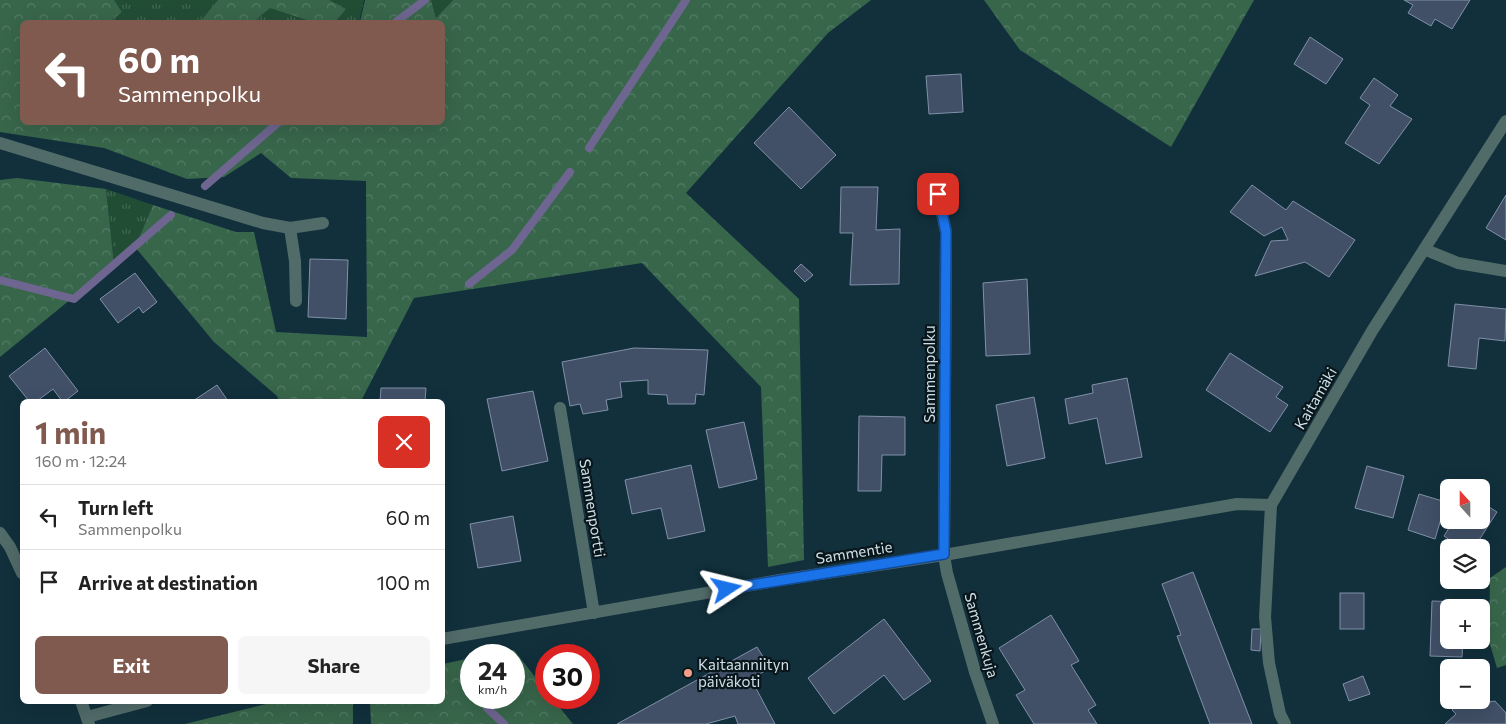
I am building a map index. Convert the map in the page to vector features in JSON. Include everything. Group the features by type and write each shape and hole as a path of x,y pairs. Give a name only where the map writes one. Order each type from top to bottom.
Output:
{"street":[{"name":"Kaitamäki","path":"1284,724 1269,663 1266,617 1271,505 1372,332 1426,250 1506,121"},
{"path":"0,143 263,223 290,228 323,223"},
{"name":"Sammenpolku","path":"938,194 946,232 944,554"},
{"path":"290,228 295,261 296,301"},
{"path":"1426,250 1458,263 1506,271"},
{"name":"Sammenportti","path":"560,408 594,613"},
{"name":"Sammentie","path":"445,638 780,580 1237,504 1271,505"},
{"path":"0,533 10,547 20,569"},
{"name":"Sammenkuja","path":"944,554 947,573 975,672 993,724"},
{"path":"82,704 88,720 138,704"}],"green space":[{"path":"0,0 114,0 122,12 112,20 20,20 20,125 445,125 445,20 360,20 365,0 431,0 436,18 453,0 871,0 828,33 686,193 799,299 804,560 768,567 761,387 642,263 414,298 362,399 278,399 214,342 135,247 153,205 236,232 254,232 276,332 367,337 366,181 291,178 261,153 224,177 187,179 104,148 0,132"},
{"path":"114,0 364,0 359,20 112,20 122,12"},
{"path":"218,0 329,0 346,9 337,20 307,20 270,8 255,20 202,20"},
{"path":"431,0 453,0 436,18"},
{"path":"984,0 1254,0 1171,147 1020,50"},
{"path":"17,178 106,189 114,264 0,357 0,180"},
{"path":"106,189 153,205 135,247 114,264"},
{"path":"1506,567 1506,665 1497,668 1490,644 1490,578"},
{"path":"460,660 460,709 525,709 525,664 535,677 535,709 561,709 573,724 371,724 370,704 445,704 445,664"},
{"path":"266,704 353,704 353,724 185,724"}],"building":[{"path":"1404,0 1470,0 1452,29 1435,19 1431,26 1408,13 1413,5"},
{"path":"1310,37 1343,59 1326,84 1294,64"},
{"path":"961,74 963,112 929,114 926,76"},
{"path":"1374,78 1398,95 1390,106 1412,119 1379,164 1345,143 1370,105 1360,98"},
{"path":"789,107 836,155 801,189 754,143"},
{"path":"1252,185 1286,210 1293,201 1355,240 1329,277 1305,262 1255,276 1271,241 1288,240 1282,227 1264,236 1230,212"},
{"path":"841,187 878,187 876,230 900,229 899,284 850,285 853,233 840,233"},
{"path":"1506,195 1506,240 1486,228"},
{"path":"310,259 348,260 346,319 308,317"},
{"path":"801,264 813,275 805,282 794,271"},
{"path":"135,273 157,302 143,313 139,307 118,323 100,299"},
{"path":"1027,279 1030,354 986,356 983,283"},
{"path":"1455,304 1506,309 1505,341 1479,338 1476,369 1448,366"},
{"path":"45,348 78,391 68,399 60,399 53,389 40,399 27,399 9,376"},
{"path":"634,348 708,350 704,395 696,394 695,404 668,404 667,395 648,394 648,380 620,382 622,397 606,400 608,410 583,414 580,404 570,406 562,362"},
{"path":"1230,353 1283,387 1276,397 1288,405 1270,432 1206,390"},
{"path":"1127,378 1142,457 1106,464 1097,418 1069,424 1065,399 1093,393 1092,385"},
{"path":"217,385 227,399 196,399"},
{"path":"381,388 426,388 425,399 380,399"},
{"path":"533,391 548,461 502,471 487,399"},
{"path":"1034,397 1045,458 1007,466 996,405"},
{"path":"859,416 905,417 905,455 882,455 881,491 858,491"},
{"path":"744,422 757,479 719,488 706,430"},
{"path":"691,465 705,531 668,539 661,508 632,514 625,480"},
{"path":"1367,466 1404,476 1393,518 1355,508"},
{"path":"1419,494 1440,500 1440,522 1435,539 1408,530"},
{"path":"1490,508 1497,512 1490,523"},
{"path":"513,516 521,561 478,568 470,524"},
{"path":"1448,529 1486,529 1480,539 1448,539 1444,536"},
{"path":"1193,572 1252,724 1210,724 1177,636 1181,635 1162,584"},
{"path":"1340,593 1364,593 1364,629 1340,629"},
{"path":"1432,601 1440,601 1440,649 1462,649 1462,657 1430,656"},
{"path":"1051,615 1079,661 1071,665 1096,705 1088,710 1097,724 1034,724 1016,695 1025,690 999,648"},
{"path":"884,619 931,681 904,700 884,675 834,714 808,678"},
{"path":"1252,629 1261,629 1260,651 1251,650"},
{"path":"757,647 770,668 751,679 775,724 738,724 735,716 706,724 617,724"},
{"path":"1363,676 1370,694 1349,701 1343,684"},
{"path":"1495,701 1506,713 1506,724 1445,724 1456,714 1452,710 1490,709 1490,702"}],"waterway":[{"path":"399,20 425,0"},
{"path":"589,148 686,0"},
{"path":"205,186 276,125"},
{"path":"469,284 512,250 570,172"},
{"path":"0,280 74,299 171,215"},
{"path":"488,709 504,724"}],"place":[{"name":"Kaitaanniityn päiväkoti","path":"688,673"}],"route":[{"path":"727,589 944,554 946,232 938,194"}]}
